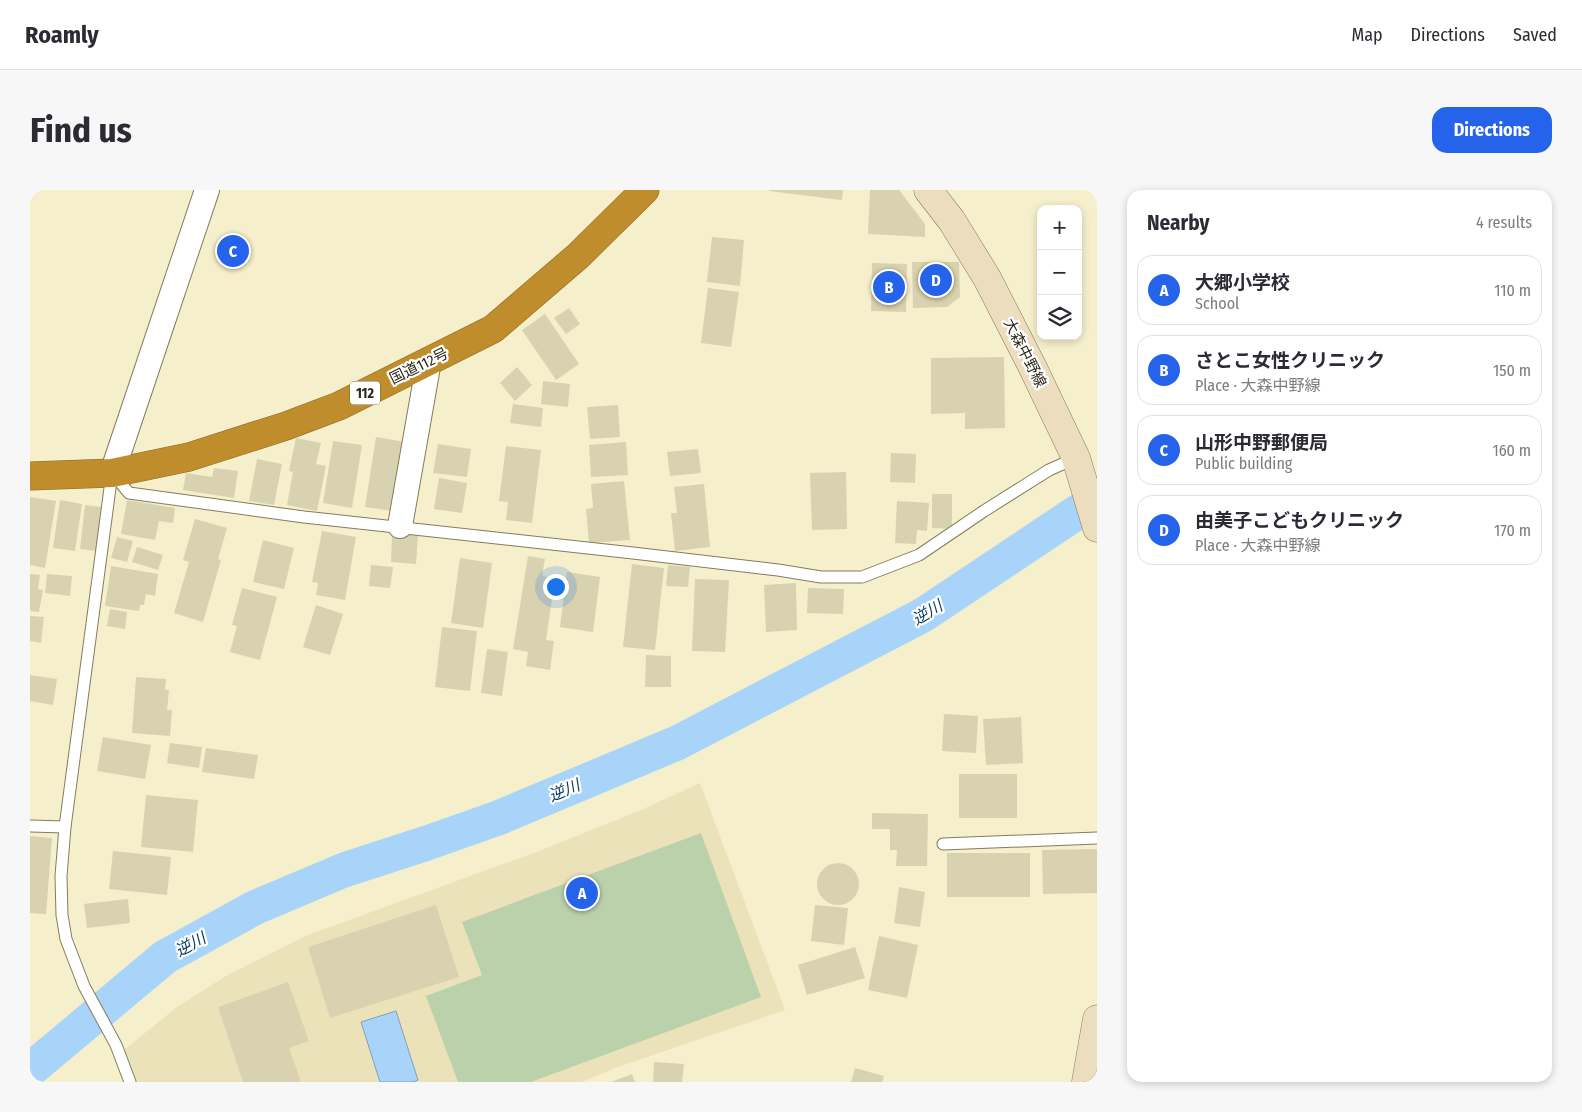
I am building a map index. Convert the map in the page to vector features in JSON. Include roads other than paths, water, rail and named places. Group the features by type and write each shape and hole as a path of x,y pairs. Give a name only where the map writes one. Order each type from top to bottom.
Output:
{"highway":[{"name":"国道112号","path":"30,476 112,473 189,457 286,426 339,406 493,330 578,256 645,190"}],"main road":[{"name":"大森中野線","path":"928,190 952,221 987,278 1032,366 1076,458 1097,528"},
{"path":"1086,1082 1097,1019"}],"street":[{"path":"112,473 207,190"},
{"path":"400,526 429,361"}],"lane":[{"path":"112,473 128,493 304,517 400,526 768,569 821,577 862,577 919,555 1049,470 1076,458"},
{"path":"112,473 65,827 61,876 62,915 66,939 84,986 116,1045 130,1082"},
{"path":"30,826 65,827"},
{"path":"943,844 1097,838"}],"water":[{"path":"396,1011 418,1080 413,1082 380,1082 361,1022"}],"waterway":[{"name":"逆川","path":"30,1070 165,957 254,908 344,870 498,818 677,743 923,615 1097,499"}],"place":[{"name":"山形中野郵便局","path":"233,251"},
{"name":"由美子こどもクリニック","path":"936,280"},
{"name":"さとこ女性クリニック","path":"889,287"},
{"name":"大郷小学校","path":"582,893"}]}
